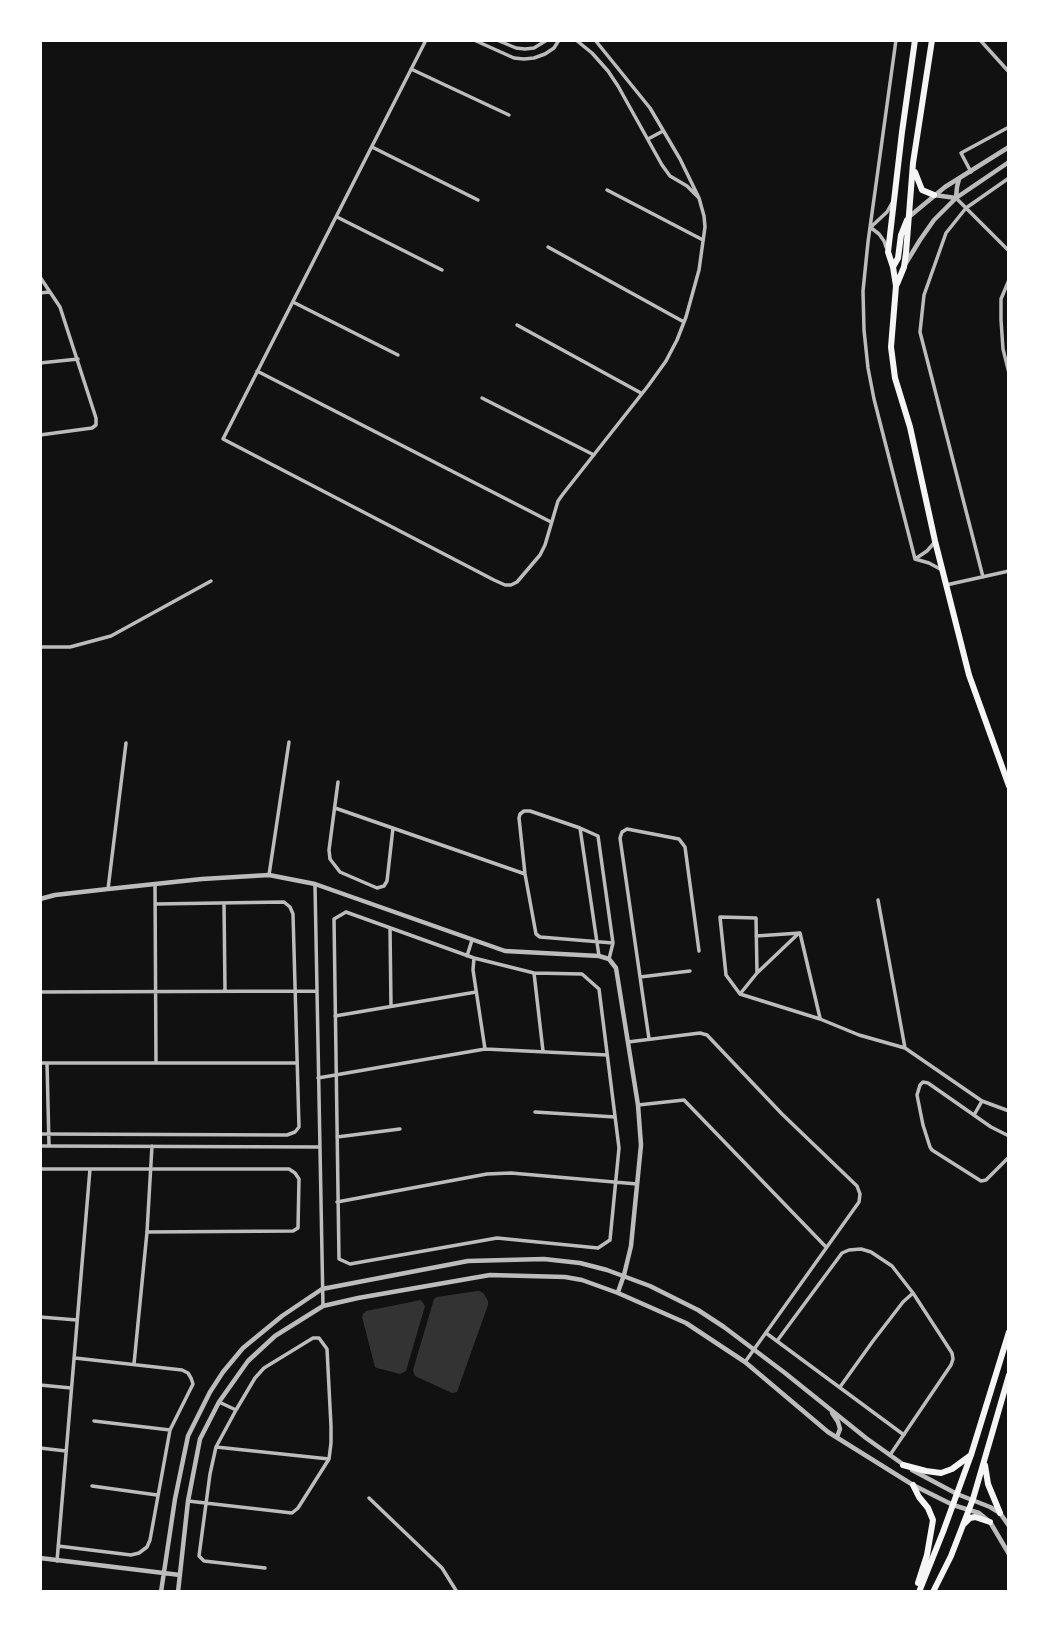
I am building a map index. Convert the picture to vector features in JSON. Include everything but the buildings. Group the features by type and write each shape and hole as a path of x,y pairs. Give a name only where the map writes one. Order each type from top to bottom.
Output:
{"main road":[{"path":"915,40 888,252 896,286 891,347 895,378 915,447 935,541 969,675 1009,786"},
{"path":"896,286 904,267 913,163 932,40"},
{"path":"913,163 922,190 934,195"},
{"path":"893,267 898,258 904,225 910,216"},
{"path":"917,1592 971,1455 1009,1332"},
{"path":"933,1592 951,1556 973,1499 1009,1376"},
{"path":"902,1465 941,1473 952,1469 971,1455"},
{"path":"985,1457 986,1477 1000,1513"},
{"path":"913,1485 933,1520 917,1592"},
{"path":"961,1530 970,1518 978,1517 990,1522"}],"street":[{"path":"426,40 223,439 505,585 517,582 540,555 558,501 666,361 684,322 699,270 704,216 699,198 650,108 595,40"},
{"path":"474,40 514,58 524,59 545,54 554,48 559,40"},
{"path":"497,40 525,49 534,48 547,40"},
{"path":"576,40 604,66 618,86 670,176 687,186 699,198"},
{"path":"896,40 863,291 864,330 874,399 915,559"},
{"path":"980,40 1009,72"},
{"path":"604,66 611,59"},
{"path":"411,69 509,115"},
{"path":"971,172 961,153 1009,127"},
{"path":"648,139 663,131"},
{"path":"372,147 478,200"},
{"path":"910,216 934,195 1009,147"},
{"path":"904,267 934,220 956,198 1009,162"},
{"path":"983,577 920,332 924,295 946,233 966,208 1009,178"},
{"path":"956,198 959,179"},
{"path":"607,190 703,240"},
{"path":"934,195 956,198 1009,251"},
{"path":"870,228 887,212 893,200"},
{"path":"337,217 442,270"},
{"path":"870,228 879,234 888,252"},
{"path":"548,247 684,322"},
{"path":"40,277 60,307 96,418 96,425 92,428 40,435"},
{"path":"1009,280 1001,299 1000,320 1009,373"},
{"path":"40,293 49,292"},
{"path":"293,302 398,355"},
{"path":"517,325 642,394"},
{"path":"40,363 78,359"},
{"path":"257,371 552,522"},
{"path":"482,397 594,455"},
{"path":"915,559 935,541"},
{"path":"915,559 942,570"},
{"path":"946,585 1009,571"},
{"path":"40,648 70,647 111,636 211,581"},
{"path":"269,875 289,742"},
{"path":"108,889 126,743"},
{"path":"338,782 329,850 330,859 340,872 377,888 384,886 387,881 393,828"},
{"path":"335,807 525,874"},
{"path":"609,960 613,943 598,836 524,811 519,818 525,874 537,936 613,943"},
{"path":"580,828 599,957"},
{"path":"649,1039 620,838 622,832 627,829 678,839 685,847 699,951"},
{"path":"40,899 155,884 269,875 315,884 505,951 599,957 609,960 616,968 638,1105 641,1145 631,1246 618,1293"},
{"path":"155,884 156,1063"},
{"path":"315,884 323,1306"},
{"path":"878,900 905,1048"},
{"path":"40,1134 287,1135 299,1127 293,914 290,907 284,902 155,904"},
{"path":"223,903 225,991"},
{"path":"346,912 390,928 467,956 534,973 583,974 599,989 619,1149 610,1240 598,1248 497,1238 350,1264 339,1259 334,919 346,912"},
{"path":"757,973 756,918 720,917 726,975 740,994 905,1048 982,1101 1009,1111"},
{"path":"390,928 391,1006"},
{"path":"800,933 820,1019"},
{"path":"756,936 800,933"},
{"path":"740,994 757,973 800,933"},
{"path":"467,956 472,940"},
{"path":"474,958 473,970 485,1049"},
{"path":"640,977 690,971"},
{"path":"534,973 544,1052"},
{"path":"40,992 317,991"},
{"path":"335,1016 476,992"},
{"path":"628,1042 699,1032 707,1035 782,1114 857,1186 860,1194 859,1202 745,1362"},
{"path":"318,1078 485,1049 607,1055"},
{"path":"40,1063 297,1063"},
{"path":"47,1063 49,1146"},
{"path":"1009,1136 991,1127 928,1083 923,1082 920,1085 917,1095 926,1136 932,1150 981,1181 986,1180 1009,1157"},
{"path":"638,1105 684,1100 826,1247"},
{"path":"974,1115 982,1101"},
{"path":"535,1112 615,1117"},
{"path":"336,1138 400,1129"},
{"path":"40,1146 319,1147"},
{"path":"134,1364 152,1146"},
{"path":"40,1169 289,1169 299,1179 298,1228 293,1231 147,1232"},
{"path":"57,1561 90,1169"},
{"path":"337,1202 486,1174 511,1173 638,1184"},
{"path":"777,1341 842,1253 861,1249 871,1252 892,1266 913,1293 952,1353 953,1359 890,1455"},
{"path":"161,1592 184,1453 191,1429 210,1392 243,1348 282,1316 322,1289 456,1263 495,1259 544,1259 588,1265 624,1275 698,1310 755,1349 902,1465 1000,1513 1009,1526"},
{"path":"178,1592 188,1501 200,1439 219,1402 248,1361 275,1336 323,1306 490,1275 565,1277 589,1282 685,1323 745,1362 837,1438 913,1485 953,1505 979,1514 990,1522 1009,1554"},
{"path":"840,1387 873,1341 913,1293"},
{"path":"40,1317 77,1320"},
{"path":"766,1333 904,1434"},
{"path":"188,1501 206,1504 292,1513 298,1508 329,1459 331,1443 327,1349 319,1338 313,1338 264,1368 255,1378 216,1447 210,1474 206,1504 199,1554 200,1558 204,1561 265,1568"},
{"path":"58,1546 131,1555 139,1553 147,1546 170,1430 193,1384 188,1373 182,1370 74,1358"},
{"path":"40,1385 71,1388"},
{"path":"219,1402 236,1410"},
{"path":"830,1410 838,1422 837,1438"},
{"path":"94,1421 170,1430"},
{"path":"216,1447 329,1459"},
{"path":"40,1448 66,1451"},
{"path":"92,1486 157,1495"},
{"path":"369,1498 442,1568 457,1592"},
{"path":"40,1558 180,1575"}],"shaded area":[{"path":"480,1291 488,1305 457,1392 452,1393 415,1376 413,1370 434,1299"},
{"path":"421,1300 425,1306 406,1371 400,1374 375,1367 363,1314 366,1311"}]}
